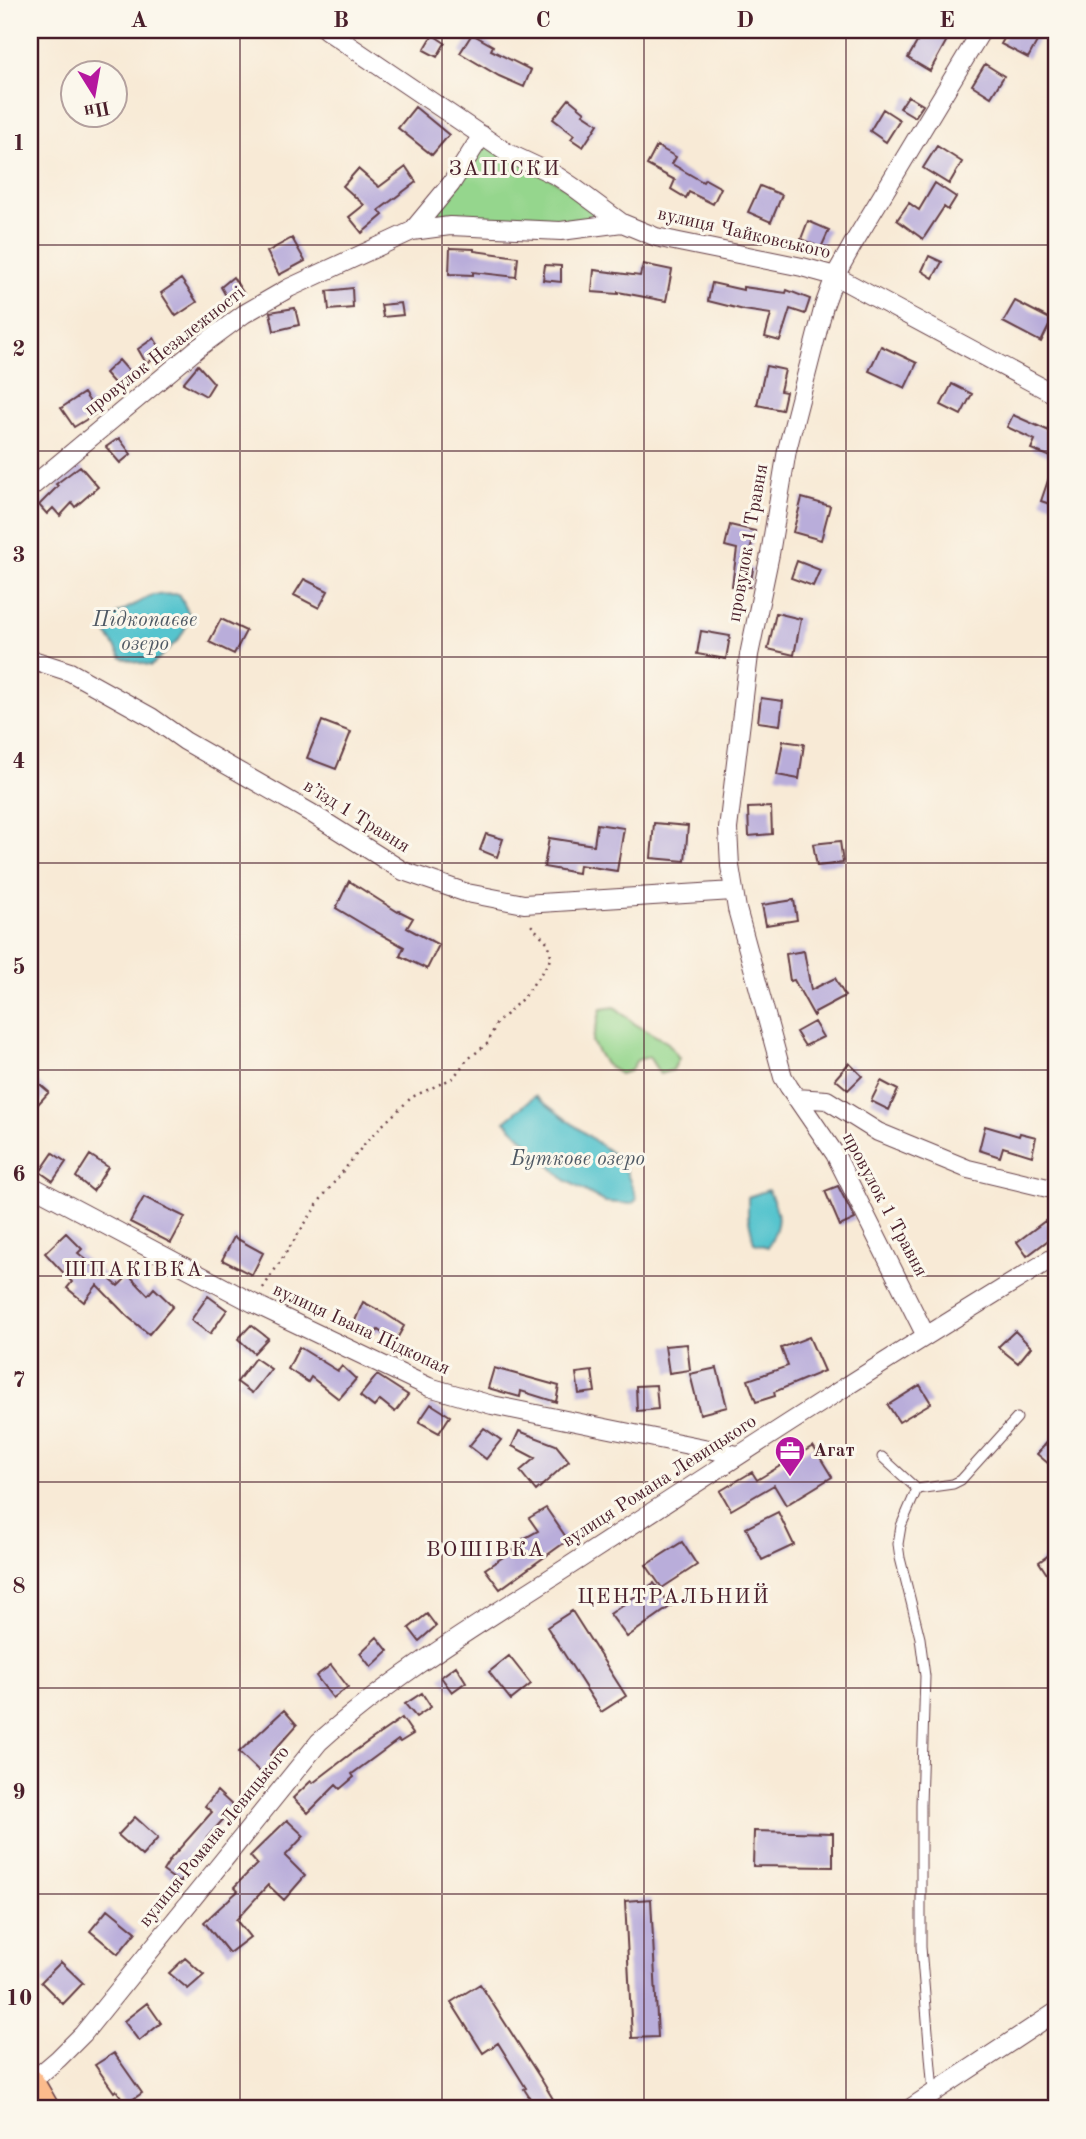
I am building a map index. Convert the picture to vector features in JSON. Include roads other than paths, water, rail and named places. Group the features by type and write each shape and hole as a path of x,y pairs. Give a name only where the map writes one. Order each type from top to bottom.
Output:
{"main road":[{"path":"30,2083 45,2109"}],"street":[{"name":"вулиця Чайковського","path":"326,30 506,152 557,176 622,223 656,237 835,276 1056,395"},
{"name":"провулок 1 Травня","path":"926,1336 835,1154 783,1077 740,925 733,891 728,829 749,655 770,554 787,450 819,324 835,276 982,30"},
{"path":"412,231 451,184 482,135"},
{"name":"провулок Незалежності","path":"30,488 198,348 243,314 289,288 412,231 450,226 561,231 622,223"},
{"name":"в’їзд 1 Травня","path":"30,659 71,672 151,717 185,741 311,813 403,871 467,893 524,905 733,891"},
{"name":"провулок 1 Травня","path":"796,1098 827,1100 878,1132 968,1169 1056,1191"},
{"name":"вулиця Івана Підкопая","path":"30,1185 253,1303 417,1381 492,1405 738,1455"},
{"name":"вулиця Романа Левицького","path":"30,2083 83,2034 319,1742 345,1719 424,1661 738,1455 1056,1256"},
{"path":"909,2109 1056,2012"}],"lane":[{"path":"917,1489 953,1484 961,1480 1017,1418"},
{"path":"882,1457 917,1489"},
{"path":"917,1489 901,1526 898,1544 920,1638 925,1676 920,1947 933,2094"}],"water":[{"name":"Підкопаєве озеро","path":"179,594 191,618 179,639 151,666 122,658 105,631 117,614 152,595"},
{"name":"Буткове озеро","path":"535,1096 622,1161 637,1199 632,1204 605,1202 565,1180 505,1121"},
{"path":"768,1190 778,1218 768,1247 754,1243 748,1216 748,1197"}],"place":[{"name":"Агат","path":"790,1478"}],"district":[{"name":"ЗАПІСКИ","path":"505,169"},
{"name":"ШПАКІВКА","path":"134,1270"},
{"name":"ВОШІВКА","path":"486,1550"},
{"name":"ЦЕНТРАЛЬНИЙ","path":"674,1597"}]}
